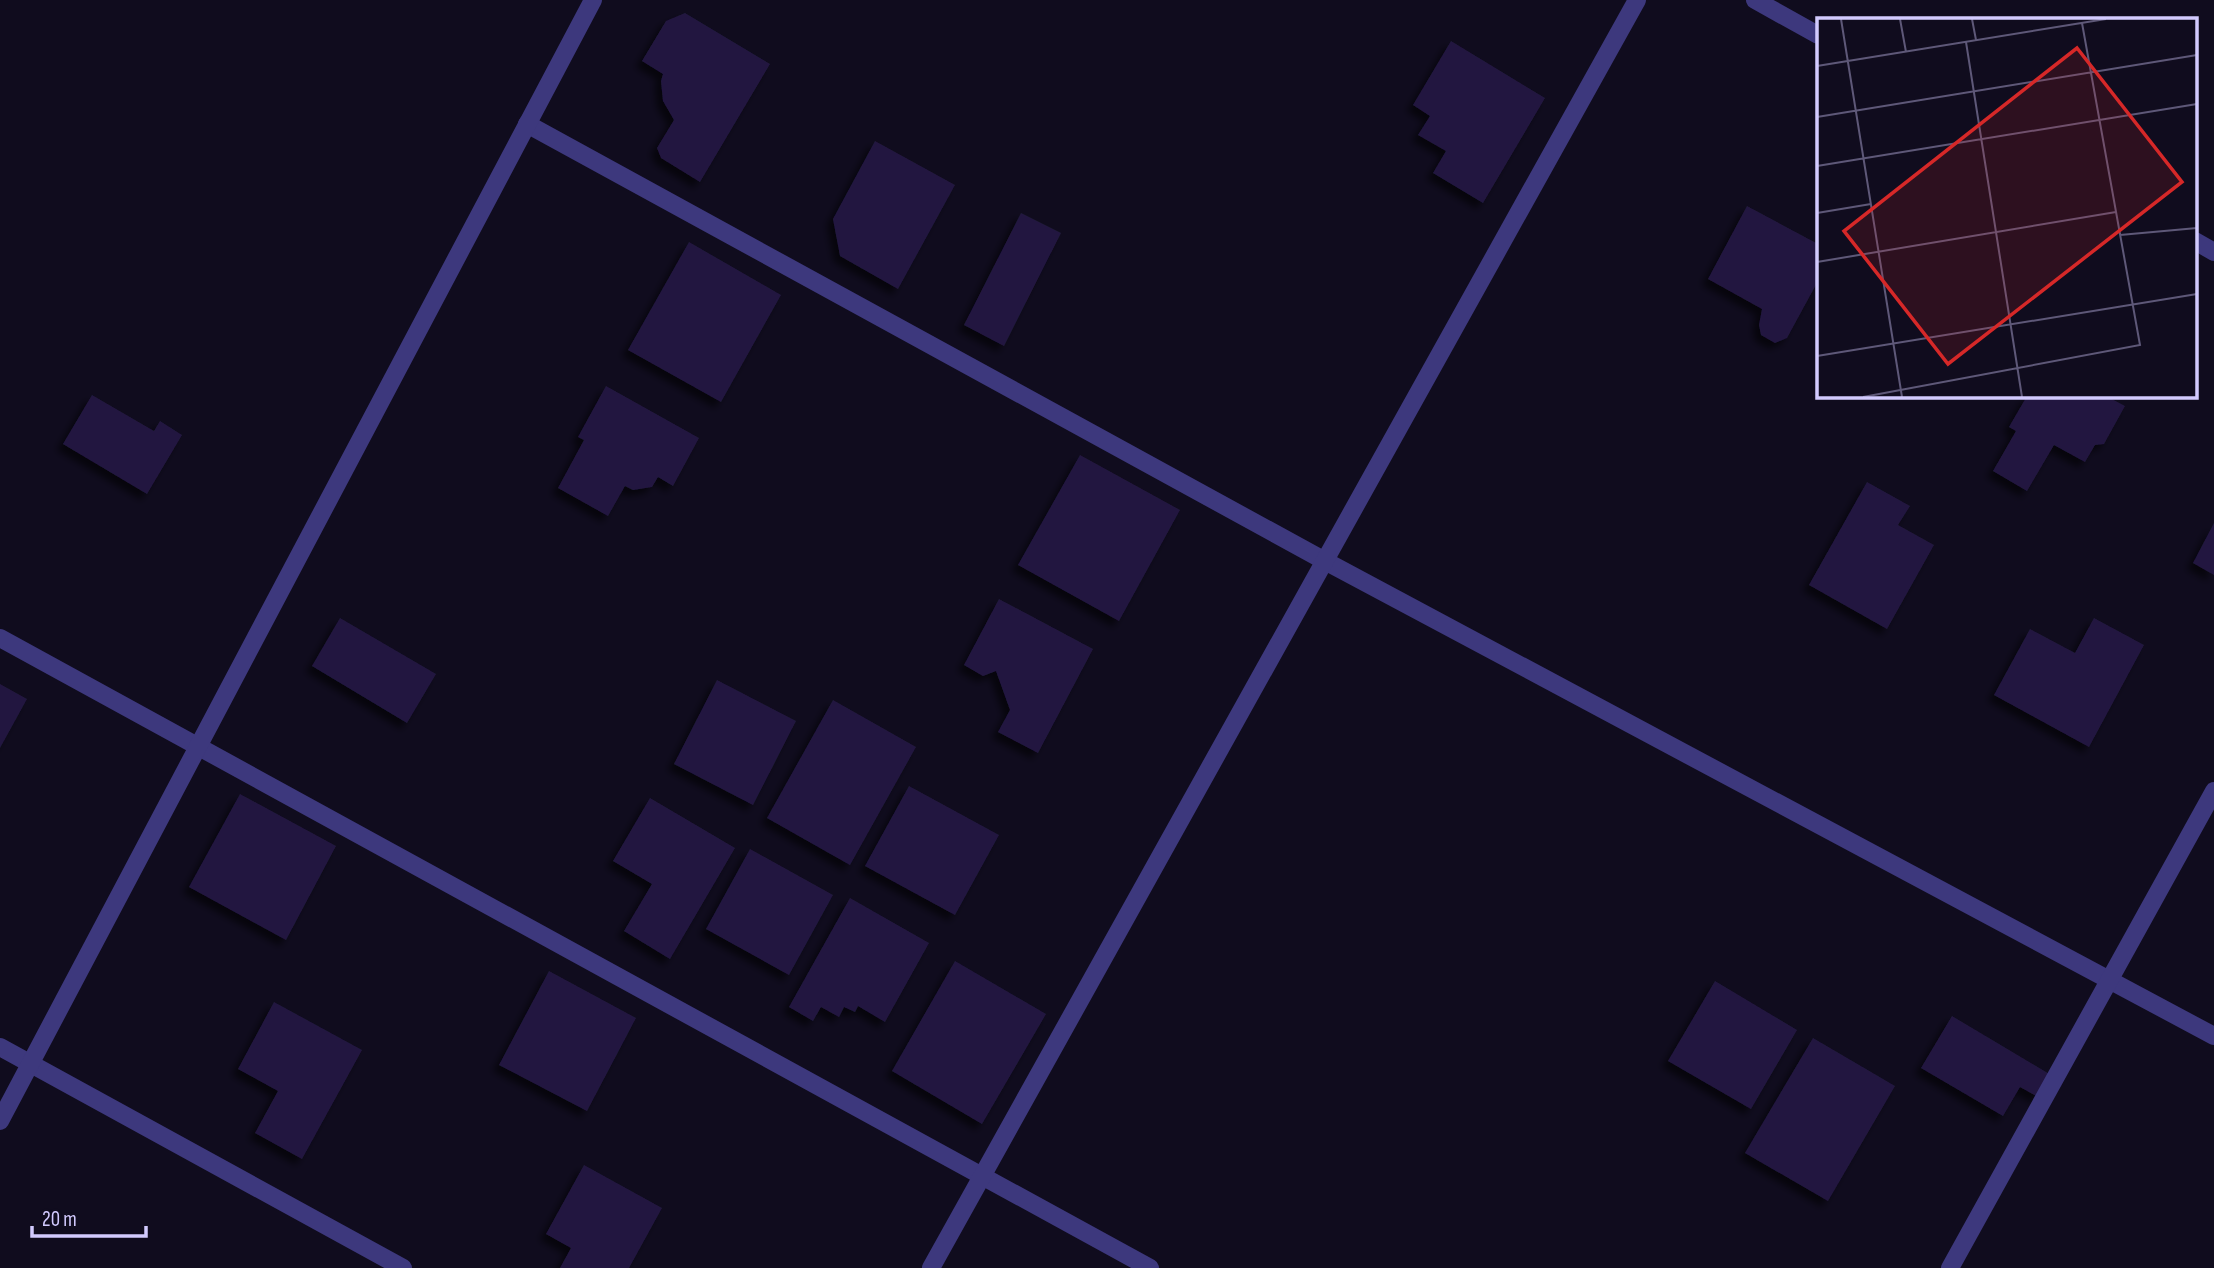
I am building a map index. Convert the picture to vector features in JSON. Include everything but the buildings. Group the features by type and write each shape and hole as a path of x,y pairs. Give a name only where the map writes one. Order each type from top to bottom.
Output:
{"street":[{"path":"0,1121 593,0"},
{"path":"931,1268 1637,0"},
{"path":"1755,0 1817,34"},
{"path":"527,124 1325,561 2214,1036"},
{"path":"2196,242 2214,252"},
{"path":"0,638 1150,1268"},
{"path":"1950,1268 2214,791"},
{"path":"0,1047 403,1268"}]}
